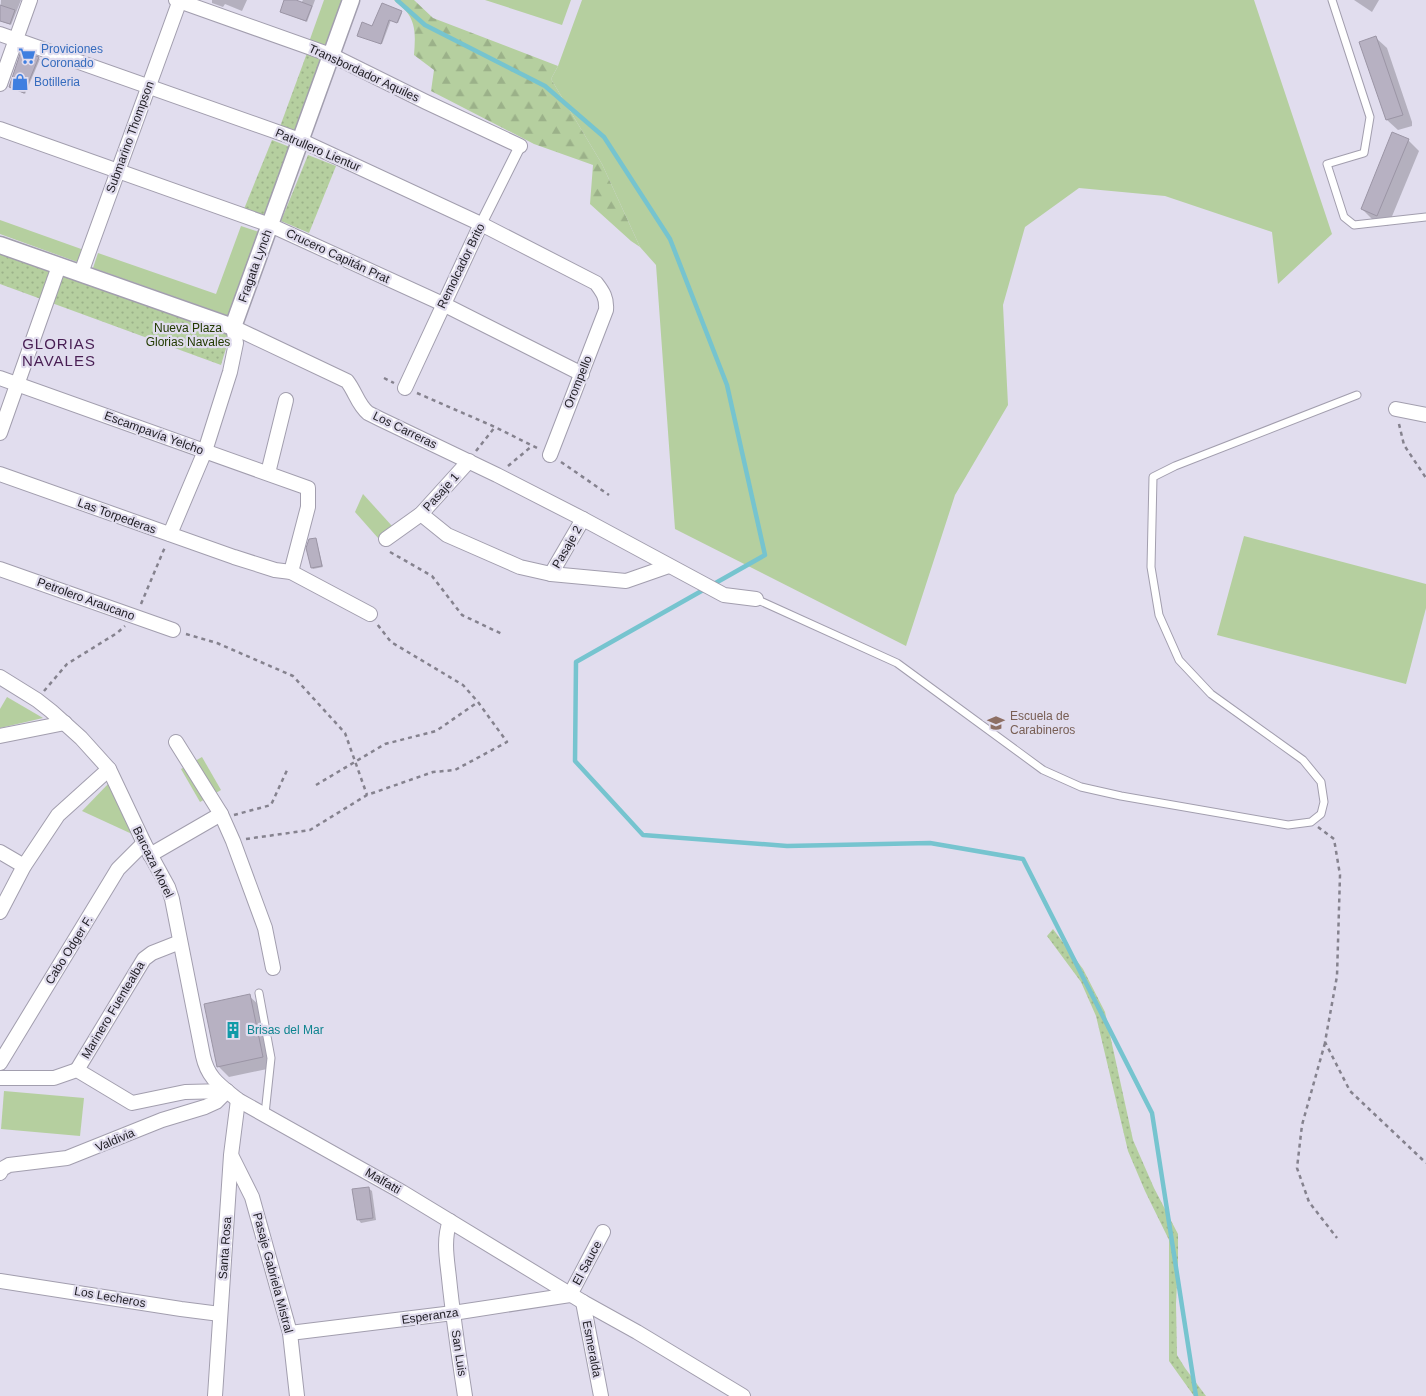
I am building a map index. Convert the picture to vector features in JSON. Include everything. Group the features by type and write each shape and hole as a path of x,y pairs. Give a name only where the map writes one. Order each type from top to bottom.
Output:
{"street":[{"path":"0,84 30,0"},
{"name":"Transbordador Aquiles","path":"178,0 331,55 520,146"},
{"name":"Submarino Thompson","path":"81,273 178,0"},
{"name":"Fragata Lynch","path":"170,534 205,451 230,372 236,342 233,327 351,0"},
{"name":"Patrullero Lientur","path":"0,34 300,140 481,224 596,283 603,292 607,302 606,310"},
{"name":"Crucero Capitán Prat","path":"0,129 270,225 443,304 582,374"},
{"name":"Remolcador Brito","path":"404,388 520,146"},
{"name":"Los Carreras","path":"0,245 233,327 347,381 354,389 362,406 368,412 583,519 724,595 756,600"},
{"path":"0,433 59,266"},
{"name":"Orompello","path":"550,455 606,310"},
{"name":"Escampavía Yelcho","path":"0,378 308,488 308,507 291,572"},
{"path":"268,473 286,400"},
{"path":"1396,409 1426,416"},
{"name":"Pasaje 1","path":"386,539 421,514 469,461"},
{"name":"Las Torpederas","path":"0,474 234,557 275,570 291,572 370,614"},
{"path":"421,514 448,535 520,567 551,574 626,581 669,566"},
{"name":"Pasaje 2","path":"551,574 583,519"},
{"name":"Petrolero Araucano","path":"0,569 173,630"},
{"name":"Barcaza Morel","path":"0,677 37,700 65,723 109,769 170,893 206,1067 214,1081 233,1096"},
{"path":"0,736 65,723"},
{"path":"176,742 222,816 233,841 265,928 273,968"},
{"path":"0,912 24,866 58,815 109,769"},
{"path":"147,849 222,816"},
{"name":"Cabo Odger F.","path":"0,1062 118,869 147,849"},
{"path":"0,852 24,866"},
{"name":"Marinero Fuentealba","path":"77,1070 144,959 152,952 180,942"},
{"path":"0,1078 54,1078 77,1070"},
{"name":"Malfatti","path":"77,1070 132,1103 184,1092 233,1096 402,1192 570,1295 637,1332 742,1396"},
{"name":"Santa Rosa","path":"215,1396 231,1155 233,1096"},
{"name":"Valdivia","path":"0,1174 2,1169 9,1165 67,1158 87,1152 162,1120 233,1096"},
{"name":"Pasaje Gabriela Mistral","path":"231,1155 252,1198 290,1333 297,1396"},
{"name":"San Luis","path":"450,1221 445,1235 452,1313 465,1396"},
{"name":"El Sauce","path":"570,1295 603,1232"},
{"name":"Los Lecheros","path":"0,1280 220,1314"},
{"name":"Esperanza","path":"290,1333 452,1313 570,1295"},
{"name":"Esmeralda","path":"583,1302 601,1396"}],"lane":[{"path":"1332,0 1370,117 1364,154 1327,164 1344,217 1354,225 1426,217"},
{"path":"756,600 897,663 1043,770 1082,787 1121,796 1288,825 1311,822 1321,814 1324,802 1321,782 1303,760 1211,694 1179,660 1159,615 1151,567 1153,477 1175,466 1357,395"},
{"path":"259,993 271,1058 265,1114"}],"path":[{"path":"384,378 495,427 550,455 608,495"},
{"path":"1396,409 1404,445 1426,478"},
{"path":"469,461 495,427"},
{"path":"497,475 532,446"},
{"path":"37,700 67,664 117,633 136,617 170,534"},
{"path":"386,539 390,553 432,576 462,615 502,634"},
{"path":"233,841 310,830 367,794 432,772 455,770 507,742 478,702 462,685 391,642 370,614"},
{"path":"173,630 217,643 293,676 345,733 367,794"},
{"path":"316,785 385,744 436,731 478,702"},
{"path":"222,816 271,805 288,768"},
{"path":"1311,822 1334,839 1340,874 1337,976 1325,1042 1302,1125 1296,1168 1309,1202 1337,1238"},
{"path":"1325,1042 1350,1091 1426,1163"}],"green space":[{"path":"324,0 343,0 326,48 309,42"},
{"path":"394,0 414,0 433,18 558,66 551,79 602,164 640,247 590,204 593,165 534,144 431,91 434,70 414,55 415,44 412,21 406,11"},
{"path":"485,0 571,0 562,25"},
{"path":"582,0 1254,0 1332,234 1278,284 1272,232 1165,196 1079,188 1025,227 1003,305 1008,405 955,495 906,646 675,529 656,265 640,247 602,164 551,79 558,66"},
{"path":"307,53 326,59 298,140 278,132"},
{"path":"272,140 295,149 268,218 244,209"},
{"path":"308,155 336,166 309,233 281,221"},
{"path":"0,220 84,250 80,263 0,234"},
{"path":"241,226 259,232 229,316 93,268 98,253 216,294"},
{"name":"Nueva Plaza Glorias Navales","path":"0,251 221,329 230,335 221,365 0,284"},
{"path":"363,494 392,526 378,538 355,512"},
{"path":"1244,536 1426,584 1426,608 1406,684 1217,635"},
{"path":"7,697 43,718 0,728 0,709"},
{"path":"202,757 221,790 200,802 181,769"},
{"path":"109,783 132,834 82,811"},
{"path":"1053,929 1083,969 1105,1012 1133,1140 1154,1188 1178,1234 1177,1355 1206,1396 1194,1396 1169,1361 1169,1240 1128,1151 1096,1016 1081,982 1047,936"},
{"path":"4,1091 84,1098 80,1136 1,1129"}],"building":[{"path":"284,0 296,0 312,6 306,21 280,12"},
{"path":"382,3 402,11 397,23 389,20 381,44 357,36 362,22 372,26"},
{"path":"0,5 15,10 10,24 0,21"},
{"path":"1376,36 1403,115 1386,120 1359,42"},
{"path":"21,51 39,57 24,93 9,87"},
{"path":"1392,132 1409,139 1377,216 1361,209"},
{"path":"316,538 322,566 311,568 306,548 309,539"},
{"name":"Brisas del Mar","path":"250,994 263,1057 217,1067 204,1004"},
{"path":"369,1187 373,1218 357,1220 352,1189"}],"waterway":[{"path":"397,0 425,25 545,86 604,137 670,239 727,385 765,555 576,662 575,761 643,835 787,846 930,843 1023,859 1152,1113 1196,1396"}],"place":[{"name":"Proviciones Coronado","path":"27,56"},
{"name":"Botilleria","path":"20,82"},
{"name":"Escuela de Carabineros","path":"996,723"},
{"name":"Brisas del Mar","path":"233,1030"}],"district":[{"name":"GLORIAS NAVALES","path":"59,352"}]}
